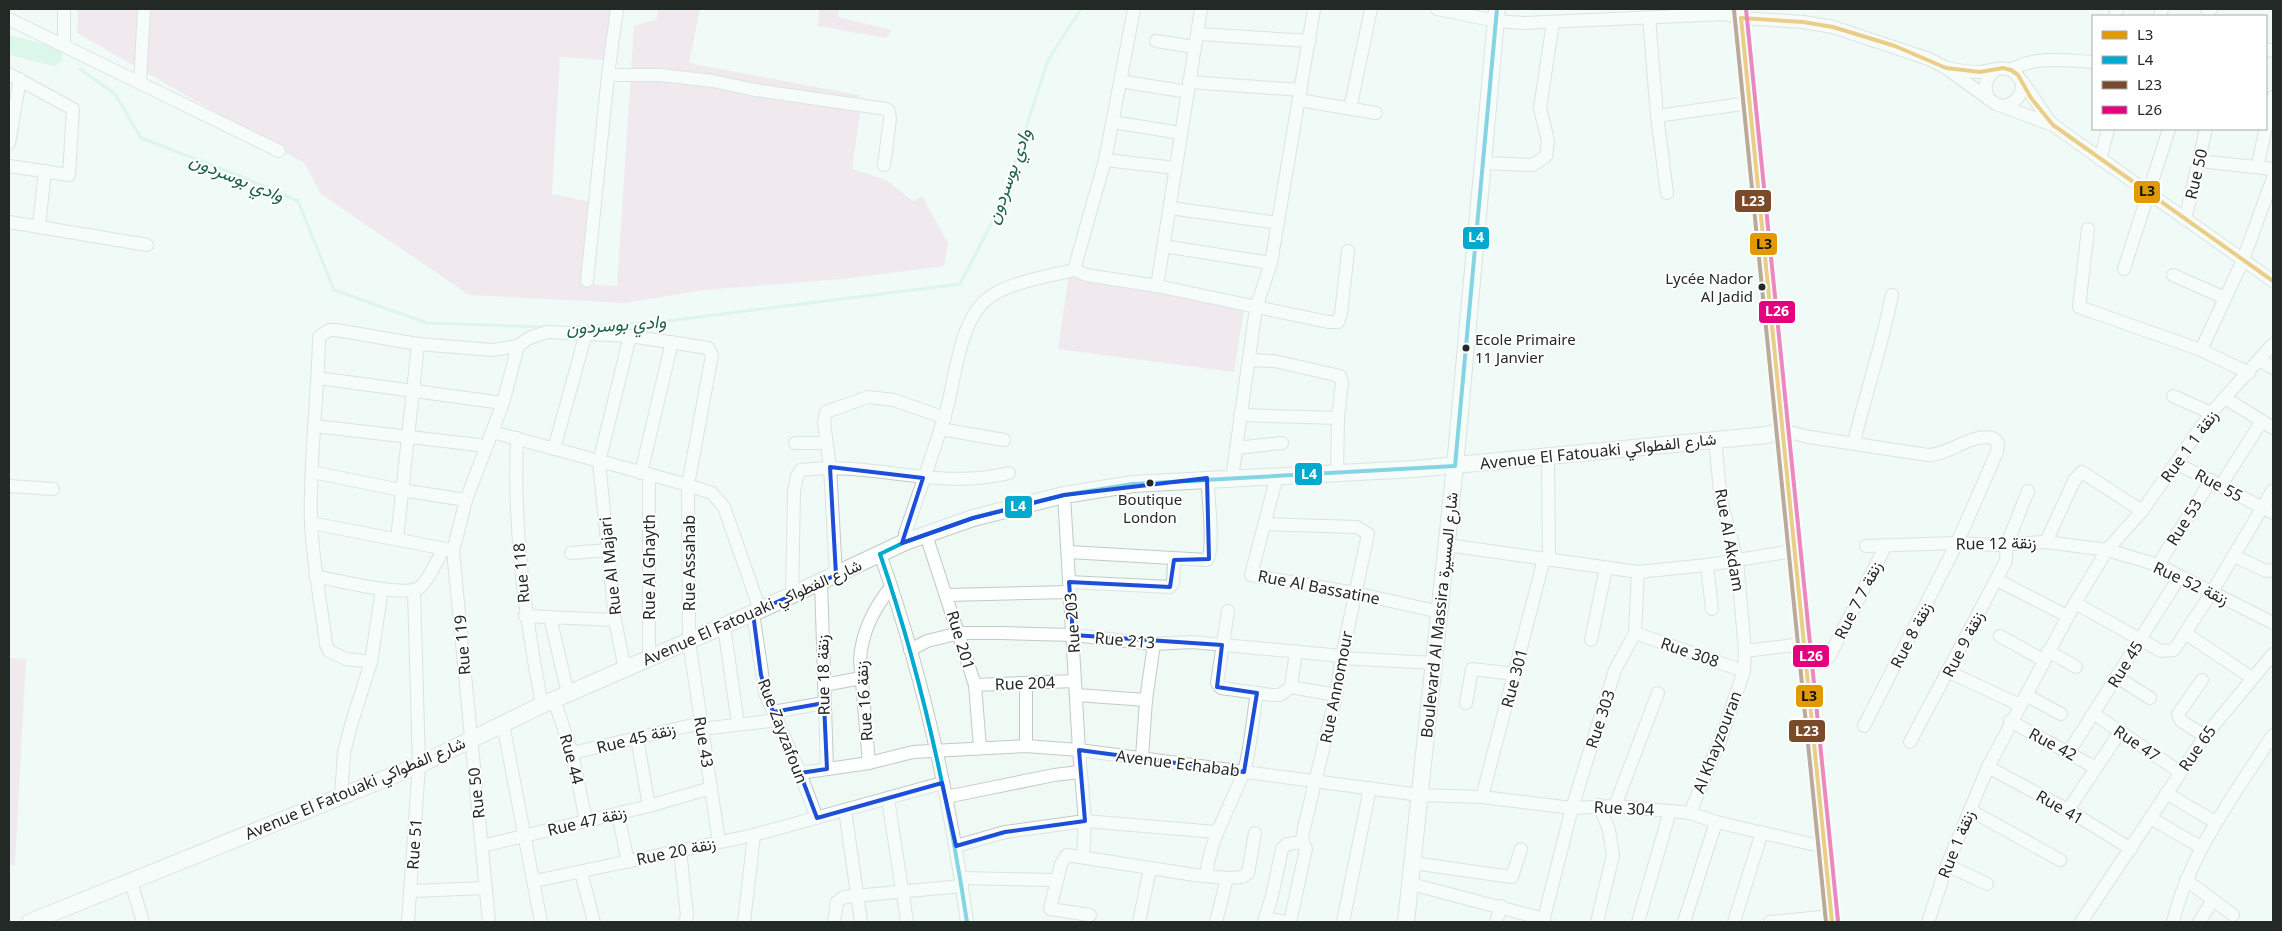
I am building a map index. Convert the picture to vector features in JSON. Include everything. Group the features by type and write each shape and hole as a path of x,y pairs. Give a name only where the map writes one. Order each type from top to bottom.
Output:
{"main road":[{"name":"Boulevard Al Massira شارع المسيرة","path":"1406,922 1455,466 1497,14"},
{"path":"1741,14 1793,551 1832,919"},
{"name":"Avenue El Fatouaki شارع الفطواكي","path":"30,922 57,917 131,882 419,765 554,700 757,612 905,542 973,518 1064,495 1133,484 1207,478 1455,466 1766,435 1782,430"}],"street":[{"path":"64,9 64,44"},
{"path":"140,82 144,9"},
{"path":"587,281 608,75 617,9"},
{"path":"1074,270 1105,160 1134,9"},
{"path":"1157,286 1201,9"},
{"path":"1232,478 1256,308 1272,263 1314,9"},
{"path":"1350,109 1371,9"},
{"path":"1437,9 1497,14 1553,22 1710,13 1741,14 1833,27 1904,50 1946,68 1989,99 2053,125 2149,195 2273,281"},
{"path":"1649,17 1667,193"},
{"path":"11,20 64,44 279,151"},
{"path":"1483,163 1533,165 1546,156 1548,141 1540,108 1553,22"},
{"path":"1156,41 1310,40"},
{"path":"2011,70 2019,65 2037,61 2092,62"},
{"path":"1946,68 1964,71 2003,68 2011,70 2018,75 2053,125"},
{"path":"1989,99 1985,92 1985,83 1995,70"},
{"path":"608,75 660,75 713,81 755,90 886,109 889,111 890,119 884,165"},
{"path":"9,143 14,77 73,110 69,175 9,166"},
{"path":"1120,81 1300,95 1350,109 1376,113"},
{"path":"2003,106 2011,104 2018,99 2022,91 2022,83"},
{"path":"2267,123 2273,96"},
{"path":"1658,116 1749,103"},
{"path":"1112,122 1181,134"},
{"path":"2100,160 2108,130"},
{"path":"2124,269 2169,130"},
{"name":"Rue 50","path":"2185,220 2206,130"},
{"path":"2257,168 2265,130"},
{"path":"1105,160 1176,168"},
{"path":"2199,161 2273,169"},
{"path":"39,226 45,171"},
{"path":"2201,350 2243,260 2273,178"},
{"path":"1170,208 1278,223"},
{"path":"9,222 146,245"},
{"path":"2088,229 2079,307 2201,350 2248,372"},
{"path":"1163,246 1272,263"},
{"path":"905,542 905,534 942,423 957,363 976,311 991,296 1012,287 1074,270 1086,275 1157,286 1328,322 1339,321 1348,251"},
{"path":"2172,275 2225,298"},
{"path":"1782,430 1809,437 1854,442 1871,371 1883,340 1892,295"},
{"path":"371,662 346,659 329,652 326,644 315,576 311,523 319,337 329,330 418,344 493,350 518,346 529,338 546,332 630,336 672,342"},
{"path":"554,450 586,333"},
{"name":"Rue Al Majari","path":"625,670 615,620 599,462 630,336"},
{"name":"Rue Al Ghayth","path":"649,659 645,474 672,342"},
{"name":"Rue Assahab","path":"672,342 708,348 712,355 688,485 689,641"},
{"path":"396,539 418,344"},
{"name":"Rue 1 زنقة 1","path":"2107,550 2142,511 2211,413 2273,344"},
{"path":"315,576 382,589 414,590 422,585 448,550 503,403 518,346"},
{"path":"1250,360 1274,362 1337,374 1342,383 1338,418 1337,472"},
{"path":"2259,360 2273,368"},
{"path":"318,378 503,403"},
{"path":"2173,396 2211,413"},
{"name":"Rue 18 زنقة","path":"827,769 824,685 830,467 824,416 826,412 864,397 894,400 942,423"},
{"path":"2225,398 2273,428"},
{"path":"1240,415 1338,418"},
{"name":"Rue 53","path":"2158,564 2262,421"},
{"path":"942,423 1004,440"},
{"path":"315,426 487,446"},
{"path":"492,432 688,485"},
{"name":"Rue 8 زنقة","path":"1854,442 1890,451 1936,455 1960,444 1987,437 1996,440 1997,452 1957,543 1864,726"},
{"name":"Rue 118","path":"517,438 516,514 525,616 554,700"},
{"name":"Rue Al Akdam","path":"1715,439 1721,501 1737,560 1745,651 1744,671"},
{"path":"795,443 826,443"},
{"path":"1236,448 1282,443"},
{"name":"Rue 301","path":"1482,797 1547,559 1548,456"},
{"name":"Rue 55","path":"2176,463 2268,511"},
{"path":"792,595 797,476 801,470 830,467 856,468 924,478 964,479 1009,473"},
{"path":"312,472 401,490 466,500"},
{"path":"2046,542 2077,475 2084,472 2142,511"},
{"path":"1265,524 1277,476"},
{"path":"1069,552 1174,560 1207,560 1210,557 1207,478"},
{"name":"Rue Zayzafoun","path":"688,485 712,493 724,507 757,612 763,686 800,773 816,818"},
{"path":"9,486 53,489"},
{"path":"2075,602 2161,651 2171,652 2234,556 2268,511 2273,490"},
{"name":"Rue 9 زنقة","path":"1910,742 1949,672 2006,561 2007,544 2028,491"},
{"name":"Rue 203","path":"1064,495 1069,552 1080,772 1085,822 1083,857"},
{"path":"311,523 448,550"},
{"name":"Rue Al Bassatine","path":"1265,524 1251,575 1355,593 1440,612"},
{"name":"Rue Annomour","path":"1265,524 1357,527 1366,532 1367,538 1336,695 1304,828 1302,842 1306,849 1290,922"},
{"name":"Rue 201","path":"926,535 960,633 975,685 980,748"},
{"name":"Rue 12 زنقة","path":"1866,546 2046,542 2107,550"},
{"path":"1447,545 1638,572 1707,565 1793,551"},
{"name":"Rue 7 زنقة 7","path":"1806,670 1829,657 1886,545"},
{"name":"Rue 119","path":"448,550 471,740"},
{"path":"571,553 608,550"},
{"path":"1988,767 2010,721 2067,616 2107,550"},
{"name":"Rue 52 زنقة","path":"2107,550 2158,564 2273,622"},
{"path":"880,554 910,650 946,797 956,846 967,922"},
{"path":"2234,556 2266,571 2273,570"},
{"path":"947,595 1070,587 1164,588 1172,584 1174,560"},
{"path":"1707,565 1712,608"},
{"path":"1591,640 1606,568"},
{"path":"1635,633 1638,572"},
{"name":"Rue 45","path":"2069,752 2180,576"},
{"path":"1997,580 2067,616"},
{"name":"Rue 16 زنقة","path":"869,763 860,659 863,639 881,599 891,587"},
{"path":"341,796 348,734 371,662 382,589"},
{"name":"Rue 51","path":"408,922 419,765 414,590"},
{"path":"1228,611 1217,683 1219,686 1227,690 1280,694 1291,687 1336,695"},
{"path":"525,616 615,620"},
{"path":"550,617 554,700"},
{"path":"724,626 738,724"},
{"name":"Rue 213","path":"910,650 927,641 960,633 1073,635 1154,644 1192,642 1342,657 1434,663"},
{"name":"Rue 308","path":"1635,633 1744,671"},
{"name":"Rue 303","path":"1543,920 1572,808 1615,670 1635,633"},
{"path":"2185,633 2252,678"},
{"path":"2000,636 2076,667"},
{"name":"Rue 43","path":"689,641 719,842"},
{"path":"1142,758 1146,700 1154,644"},
{"path":"1745,651 1803,644"},
{"path":"1291,687 1296,651"},
{"name":"Rue 65","path":"2081,922 2205,736 2273,654"},
{"path":"1466,703 1472,669 1515,674"},
{"name":"Al Khayzouran","path":"1690,813 1721,738 1744,671"},
{"path":"1949,672 2062,714"},
{"path":"2117,677 2150,698"},
{"path":"824,685 861,678"},
{"path":"2202,680 2178,714 2182,721 2205,736"},
{"name":"Rue 204","path":"975,685 1075,681"},
{"path":"1026,683 1026,746"},
{"path":"1206,875 1216,832 1244,772 1257,693"},
{"path":"1615,806 1658,694"},
{"path":"1077,695 1146,700"},
{"name":"Rue 44","path":"554,700 572,754 586,820"},
{"name":"Rue 45 زنقة","path":"572,754 637,738 701,726 738,724 824,703"},
{"name":"Rue 47","path":"2094,714 2180,772"},
{"name":"Rue 42","path":"2010,721 2096,768"},
{"path":"503,724 542,922"},
{"path":"2068,810 2120,732"},
{"path":"637,738 649,806"},
{"path":"2173,922 2186,880 2201,847 2215,822 2273,738"},
{"name":"Rue 50","path":"471,740 489,922"},
{"name":"Avenue Echabab","path":"800,773 869,763 899,754 1026,746 1079,750 1420,795"},
{"name":"Rue 41","path":"1988,767 2068,810 2131,849"},
{"name":"Rue 1 زنقة","path":"1928,922 1946,865 1988,767"},
{"path":"946,797 1054,775 1080,772"},
{"name":"Rue 20 زنقة","path":"535,881 754,835 942,783"},
{"name":"Rue 47 زنقة","path":"482,846 618,814 711,788"},
{"path":"1342,922 1370,788"},
{"path":"2166,793 2215,822"},
{"name":"Rue 304","path":"1420,795 1482,797 1572,808 1598,805 1690,813 1716,822 1824,847"},
{"path":"888,799 907,922"},
{"path":"1597,922 1613,855 1609,830 1598,805"},
{"path":"845,810 861,922"},
{"path":"1970,810 2060,860"},
{"path":"1638,922 1670,811"},
{"path":"618,814 628,862"},
{"path":"2150,818 2201,847"},
{"path":"956,846 1032,827 1085,822 1216,832"},
{"path":"1684,922 1716,822"},
{"path":"1734,922 1762,832"},
{"path":"1080,917 1051,910 1056,880 1065,856 1083,857 1150,869 1227,878 1242,877 1248,873 1255,833"},
{"path":"744,922 754,835"},
{"path":"1286,922 1264,920 1272,896 1281,853 1287,844 1302,842"},
{"path":"1413,863 1510,877 1514,876 1521,849"},
{"path":"680,850 685,917"},
{"path":"1946,865 1988,884"},
{"path":"1139,922 1150,869"},
{"path":"581,872 594,922"},
{"path":"1216,922 1227,878"},
{"path":"834,920 840,899 857,895 962,882 1056,880"},
{"path":"2186,880 2233,914"},
{"path":"131,882 143,922"},
{"path":"1411,884 1501,906 1543,920"},
{"path":"411,891 486,888"},
{"path":"2199,922 2213,900"},
{"path":"1496,922 1501,906"},
{"path":"1770,922 1832,919"}],"highlighted area":[{"path":"830,467 923,478 902,543 973,518 1064,495 1207,478 1209,559 1174,560 1170,587 1069,582 1073,635 1222,645 1217,687 1257,693 1244,772 1079,750 1085,821 1005,832 956,846 942,783 817,818 800,773 827,769 824,703 773,712 761,675 753,613 836,575"}],"shaded area":[{"path":"78,9 614,9 607,60 560,57 552,194 591,202 580,284 617,286 634,26 657,19 658,9 700,9 689,63 858,95 860,114 852,169 886,180 913,201 922,196 948,243 944,266 842,279 704,290 625,303 469,295 321,194 304,163 77,33"},
{"path":"819,9 839,9 838,17 892,30 886,38 818,26"},
{"path":"1069,274 1244,308 1234,372 1058,349"},
{"path":"9,658 26,659 15,865 9,865"}],"waterway":[{"name":"وادي بوسردون","path":"571,327 660,322 960,284 1001,205 1048,60 1081,9"},
{"path":"9,45 53,56"},
{"name":"وادي بوسردون","path":"80,69 115,94 141,138 240,176 298,201 334,290 427,323 544,327"}],"transit line":[{"name":"L4","path":"1455,466 1497,9"},
{"name":"L26","path":"1746,9 1838,921"},
{"name":"L23","path":"1734,10 1826,922"},
{"name":"L3","path":"1741,18 1832,922"},
{"name":"L3","path":"1741,18 1803,22 1833,27 1895,46 1946,68 1980,72 2003,68 2011,70 2018,75 2031,98 2053,125 2273,281"},
{"name":"L4","path":"880,554 905,542 973,518 1064,495 1133,484 1455,466"},
{"name":"L4","path":"880,554 908,644 932,736 951,828 967,922"}],"place":[{"name":"Lycée Nador Al Jadid","path":"1762,287"},
{"name":"Ecole Primaire 11 Janvier","path":"1466,348"},
{"name":"Boutique London","path":"1150,483"}]}
